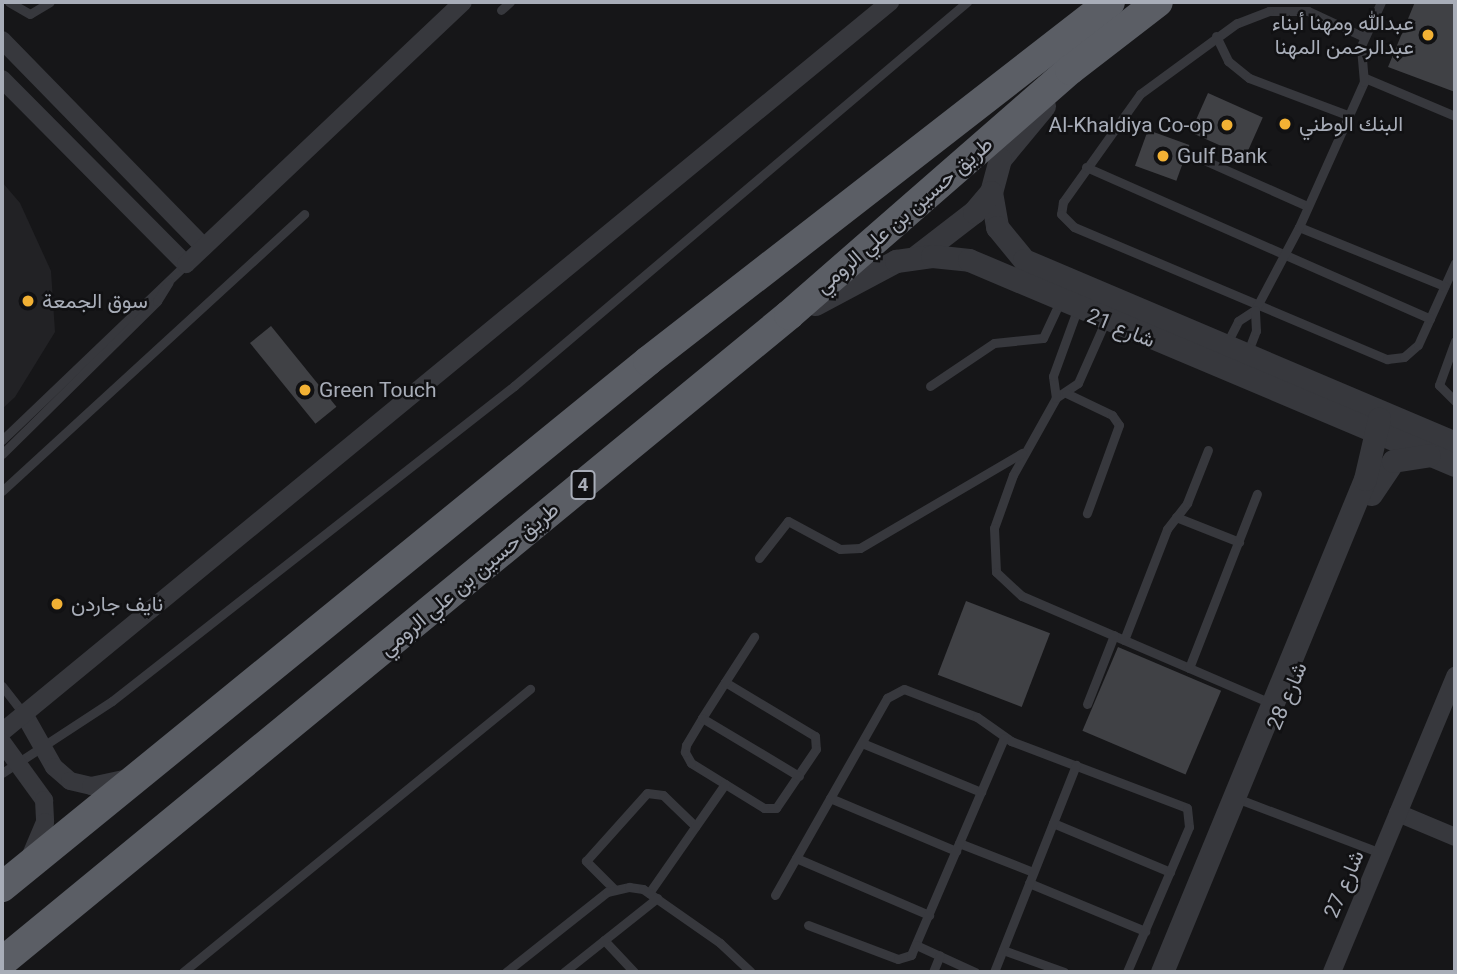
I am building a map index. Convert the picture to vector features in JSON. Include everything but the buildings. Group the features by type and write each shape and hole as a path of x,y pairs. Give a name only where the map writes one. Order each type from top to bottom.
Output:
{"highway":[{"name":"طريق حسين بن علي الرومي","path":"10,880 648,360 1110,2"},
{"name":"طريق حسين بن علي الرومي","path":"2,962 789,315 1070,71 1158,2"}],"street":[{"path":"2,79 186,264 463,2"},
{"path":"2,732 870,8 890,2"},
{"path":"1065,39 1073,15 1085,2"},
{"path":"2,40 204,247"},
{"name":"شارع 21","path":"1070,71 1000,159 991,192 997,227 1008,246 1039,280 1068,306 1105,322 1378,422 1455,443"},
{"path":"914,258 974,212 991,192"},
{"name":"شارع 21","path":"789,315 878,268 914,258 969,260 1039,280 1235,352 1378,422 1432,455 1455,465"},
{"name":"شارع 28","path":"1162,972 1367,473 1378,422"},
{"name":"شارع 28","path":"1173,972 1381,473 1400,458 1432,455"},
{"name":"شارع 27","path":"1332,972 1455,676"},
{"path":"24,714 61,775 80,784 103,785 141,773"},
{"path":"2,742 41,789 46,811 38,840 10,880"},
{"path":"1398,813 1455,836"}],"lane":[{"path":"9,2 30,14 50,2"},
{"path":"501,10 510,2"},
{"path":"2,773 41,743 127,690 514,386 967,2"},
{"path":"1235,352 1238,321 1256,307 1284,256 1299,227 1345,114 1365,78 1360,60 1364,37 1381,2"},
{"path":"1364,37 1295,10 1257,14 1216,36 1140,94 1063,202 1068,224 1256,307 1387,359 1412,352 1455,263"},
{"path":"1216,36 1228,61 1249,78 1345,114"},
{"path":"1365,78 1455,116"},
{"path":"1206,161 1307,205"},
{"path":"1086,167 1430,319"},
{"path":"2,491 304,214"},
{"path":"1299,227 1444,286"},
{"path":"2,440 186,264"},
{"path":"2,454 157,301 170,280"},
{"path":"930,386 994,343 1043,338 1068,306"},
{"path":"1056,398 1053,376 1068,306"},
{"path":"1235,352 1256,331 1256,307"},
{"path":"1105,322 1078,383 1056,398 1023,452 995,528 996,572 1021,596 1273,704"},
{"path":"1455,341 1439,385 1455,401"},
{"path":"1066,393 1112,415 1119,425 1087,513"},
{"path":"1124,640 1176,517 1187,503 1208,450"},
{"path":"759,558 788,521 840,549 860,548 1023,452"},
{"path":"1189,668 1258,494"},
{"path":"1176,517 1239,542"},
{"path":"1087,704 1114,635"},
{"path":"725,682 813,733 817,745 784,802 771,808 725,784 686,757 702,718 725,682 754,637"},
{"path":"2,686 24,714"},
{"path":"183,972 530,689"},
{"path":"775,895 890,695 904,689 977,717 1004,738 1187,808 1191,821 1127,972"},
{"path":"702,718 799,776"},
{"path":"808,925 898,959 911,955 1004,738"},
{"path":"862,743 981,792"},
{"path":"994,972 1076,765"},
{"path":"564,972 653,895 695,826 725,784"},
{"path":"614,889 586,861 647,793 659,792 695,826"},
{"path":"830,798 958,847 1033,872"},
{"path":"1244,801 1381,853"},
{"path":"1053,823 1170,872"},
{"path":"796,858 929,915"},
{"path":"1029,883 1145,931"},
{"path":"506,972 614,889 637,887 653,895 739,956 751,972"},
{"path":"604,940 634,972"},
{"path":"916,945 961,968 975,972"},
{"path":"1003,950 1064,972"},
{"path":"933,972 940,955"}],"shaded area":[{"name":"سوق الجمعة","path":"2,182 20,203 51,271 55,332 15,397 2,409"}],"place":[{"name":"عبدالله ومهنا أبناء عبدالرحمن المهنا","path":"1428,35"},
{"name":"البنك الوطني","path":"1285,124"},
{"name":"Al-Khaldiya Co-op","path":"1227,125"},
{"name":"Gulf Bank","path":"1163,156"},
{"name":"سوق الجمعة","path":"28,301"},
{"name":"Green Touch","path":"305,390"},
{"name":"نايف جاردن","path":"57,604"}]}
